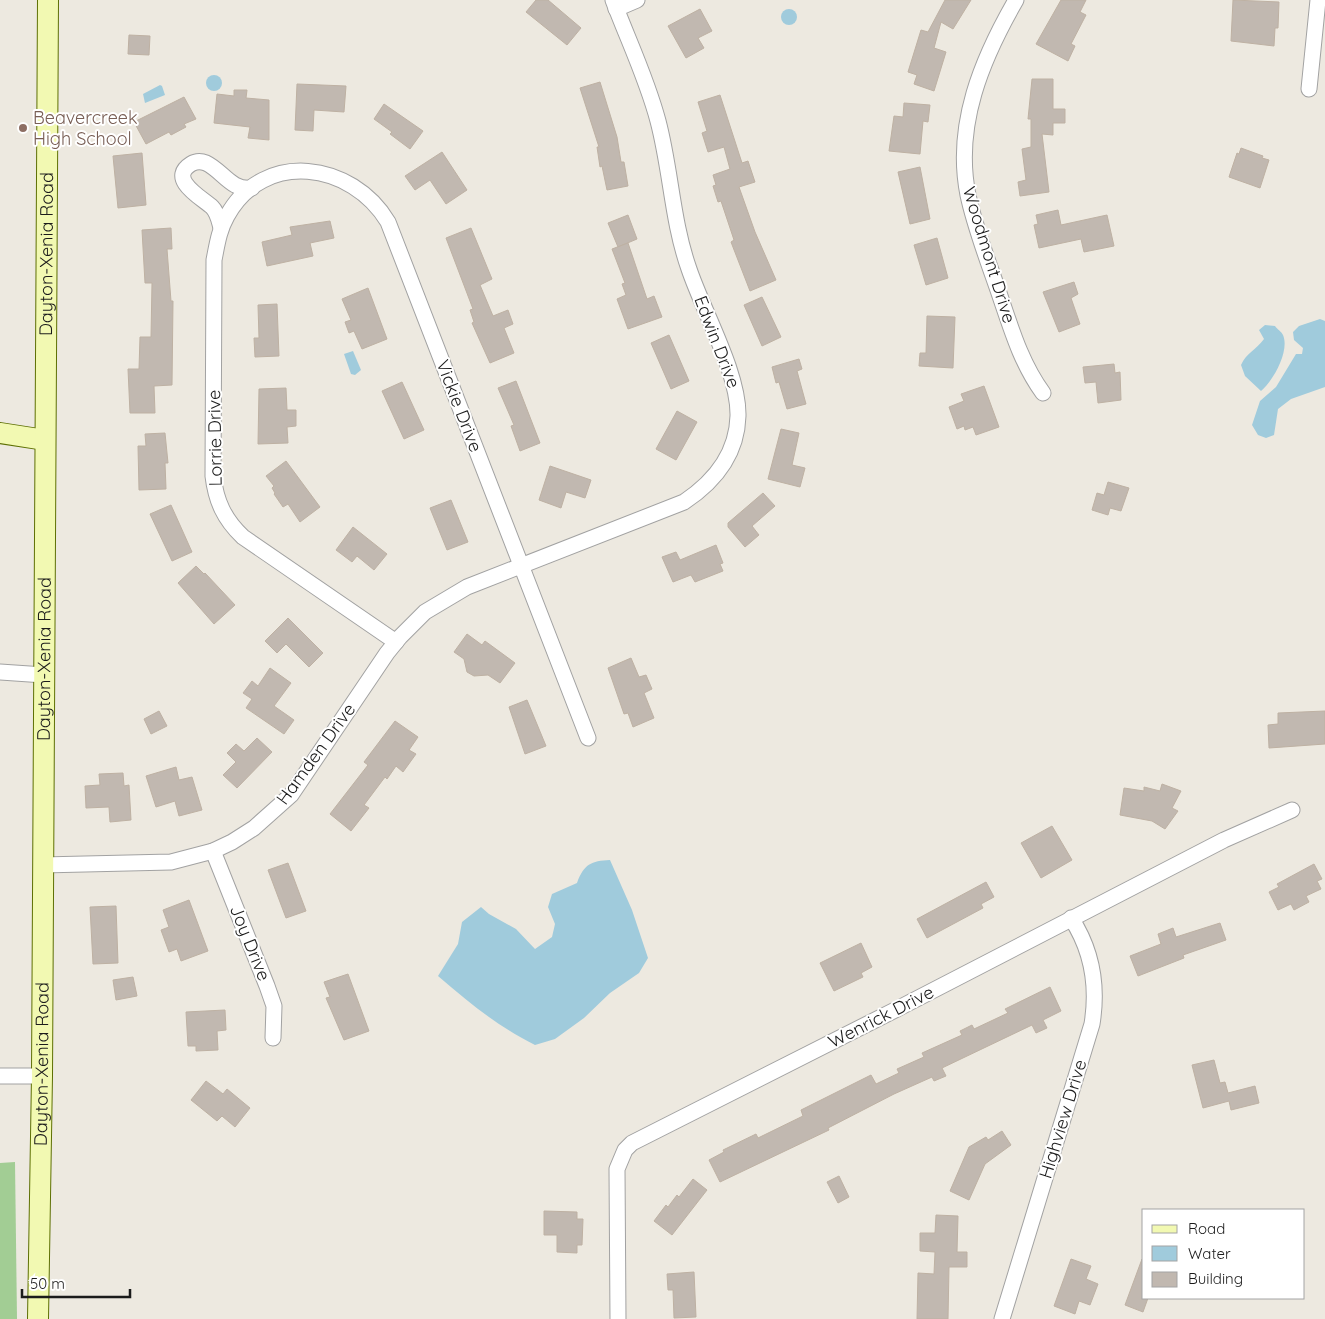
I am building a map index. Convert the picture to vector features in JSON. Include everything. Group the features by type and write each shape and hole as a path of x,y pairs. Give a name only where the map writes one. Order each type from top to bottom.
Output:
{"main road":[{"name":"Dayton-Xenia Road","path":"38,1319 42,1076 48,0"},
{"path":"0,433 45,440"}],"street":[{"path":"614,4 637,0"},
{"name":"Woodmont Drive","path":"1016,0 996,34 976,84 965,142 966,176 971,204 1017,345 1030,375 1043,393"},
{"path":"1309,89 1318,0"},
{"name":"Edwin Drive","path":"521,565 684,502 700,492 715,477 727,460 737,430 738,407 734,385 689,270 679,238 658,121 614,4"},
{"path":"221,228 214,208 187,187 184,176 187,168 194,162 204,162 236,186 244,189 252,188"},
{"name":"Vickie Drive","path":"252,188 285,173 320,172 353,185 380,210 388,222 588,738"},
{"name":"Lorrie Drive","path":"252,188 233,206 221,228 214,260 213,476 217,498 223,514 243,537 396,642"},
{"name":"Hamden Drive","path":"42,865 171,862 214,851 254,828 291,795 396,642 414,622 446,598 467,586 521,565"},
{"path":"0,672 44,675"},
{"name":"Wenrick Drive","path":"618,1319 617,1169 625,1150 632,1143 1224,840 1292,810"},
{"name":"Joy Drive","path":"214,851 268,986 274,1006 273,1038"},
{"name":"Highview Drive","path":"1002,1319 1092,1024 1095,996 1091,963 1083,939 1071,918"},
{"path":"0,1076 42,1076"}],"green space":[{"path":"15,1162 17,1319 0,1319 0,1163"}],"water":[{"path":"789,9 795,11 797,17 795,23 789,25 783,23 781,17 783,11"},
{"path":"214,75 220,77 222,83 220,89 214,91 208,89 206,83 208,77"},
{"path":"160,85 165,95 145,103 143,94"},
{"path":"1320,319 1325,321 1325,387 1291,399 1278,409 1274,435 1266,438 1258,435 1252,425 1260,401 1276,387 1296,354 1302,354 1303,348 1294,340 1293,332 1299,326"},
{"path":"1265,325 1275,326 1282,333 1285,342 1279,365 1261,391 1245,376 1241,365 1246,357 1264,339 1259,330"},
{"path":"353,351 361,370 355,375 351,374 344,354"},
{"path":"610,860 632,910 648,958 639,973 610,993 584,1018 555,1039 535,1045 521,1038 485,1014 438,976 458,944 462,922 481,907 489,914 516,929 535,949 552,937 555,924 548,907 552,894 577,883 582,872 589,865 598,861"}],"building":[{"path":"536,0 548,0 581,28 567,45 526,12"},
{"path":"945,0 971,0 953,29 941,22 934,48 946,52 934,91 914,84 917,75 908,72 921,30 928,32"},
{"path":"1061,0 1086,0 1080,12 1086,15 1071,44 1075,46 1068,61 1036,44"},
{"path":"1233,0 1279,2 1278,28 1275,28 1274,46 1231,41"},
{"path":"700,9 712,31 698,38 704,48 686,58 668,26"},
{"path":"129,35 150,36 149,55 128,54"},
{"path":"1032,79 1053,79 1053,109 1065,109 1065,123 1053,123 1053,135 1042,134 1049,192 1020,196 1018,182 1026,180 1022,149 1031,147 1031,119 1028,119"},
{"path":"600,82 617,137 621,162 624,162 628,186 607,190 602,166 600,167 597,147 599,147 580,88"},
{"path":"297,84 346,86 344,112 314,110 313,131 295,130"},
{"path":"234,90 247,90 246,98 269,100 269,140 248,138 250,127 214,123 217,94 234,96"},
{"path":"720,95 742,163 748,161 755,182 739,187 755,232 776,280 750,291 731,242 734,240 721,201 718,202 713,186 716,185 713,175 730,169 724,147 708,152 702,133 707,131 698,102"},
{"path":"184,97 196,119 184,124 186,127 171,135 169,132 146,144 134,122"},
{"path":"904,103 930,105 928,122 923,121 920,154 889,151 894,116 903,117"},
{"path":"384,104 423,131 410,149 390,134 392,132 374,119"},
{"path":"1241,148 1269,160 1260,188 1229,177 1237,153 1239,154"},
{"path":"442,152 467,190 446,204 430,180 415,190 405,176"},
{"path":"142,153 146,205 118,208 113,156"},
{"path":"920,167 930,219 910,224 898,172"},
{"path":"1058,210 1061,225 1107,215 1114,246 1084,252 1081,239 1039,248 1034,225 1038,224 1036,215"},
{"path":"628,215 637,239 618,247 608,223"},
{"path":"330,221 334,238 310,243 313,256 267,266 262,242 292,235 290,227"},
{"path":"171,228 172,249 167,249 171,301 173,301 172,385 154,386 155,413 130,413 128,369 139,369 140,337 151,337 152,283 145,283 142,230"},
{"path":"471,228 492,279 480,285 493,316 508,310 513,324 504,328 514,353 490,363 472,323 474,322 470,310 473,309 446,238"},
{"path":"937,238 948,278 926,285 914,245"},
{"path":"628,243 647,299 654,296 662,317 628,329 617,299 626,295 622,284 625,283 612,249"},
{"path":"1074,282 1078,294 1071,298 1080,324 1059,332 1043,292"},
{"path":"368,288 387,339 362,349 354,331 349,333 345,322 351,320 342,299"},
{"path":"762,297 781,337 762,346 744,305"},
{"path":"277,304 279,356 255,357 254,338 259,338 258,305"},
{"path":"927,316 955,317 953,368 919,366 920,353 926,353"},
{"path":"669,335 689,381 671,389 651,343"},
{"path":"799,359 802,369 797,371 806,404 787,409 779,382 776,383 772,367"},
{"path":"1114,364 1115,373 1120,372 1121,400 1098,403 1096,382 1085,383 1083,367"},
{"path":"516,381 540,443 520,451 511,426 514,425 498,388"},
{"path":"402,382 424,430 404,439 382,391"},
{"path":"984,386 999,427 976,435 973,427 965,430 964,426 957,429 949,407 964,401 961,394"},
{"path":"286,388 287,410 296,410 296,426 287,427 288,443 258,444 259,389"},
{"path":"677,411 697,422 676,460 656,449"},
{"path":"781,429 799,433 792,465 805,468 800,487 768,479"},
{"path":"165,433 168,463 165,463 166,489 139,490 138,446 146,446 145,434"},
{"path":"286,461 320,507 300,522 288,504 283,507 274,494 272,488 274,486 266,476"},
{"path":"550,466 591,480 585,498 566,492 561,508 539,500"},
{"path":"1108,482 1129,488 1121,511 1110,508 1108,515 1092,510 1097,493 1104,495"},
{"path":"763,493 775,506 752,526 759,535 745,547 728,527 728,523"},
{"path":"451,500 468,542 447,550 430,508"},
{"path":"171,505 192,552 172,561 150,514"},
{"path":"353,527 387,554 374,570 357,556 352,562 336,550"},
{"path":"716,545 723,563 720,564 723,571 695,582 691,575 673,582 662,557 676,552 680,560"},
{"path":"196,566 235,605 214,624 178,583"},
{"path":"288,618 323,653 309,667 286,644 277,653 265,641"},
{"path":"467,634 482,645 485,641 515,663 500,683 488,675 474,676 467,672 464,659 454,652"},
{"path":"631,658 639,677 646,675 652,689 644,693 654,718 633,727 628,713 624,714 608,668"},
{"path":"270,668 291,683 274,706 294,720 284,734 246,708 252,699 243,693 252,681 258,686"},
{"path":"527,700 546,746 525,754 509,707"},
{"path":"159,711 167,726 151,734 144,719"},
{"path":"1325,711 1325,744 1269,748 1268,725 1278,724 1278,713"},
{"path":"395,721 418,737 409,750 416,754 403,772 396,766 387,779 385,777 364,805 369,808 351,831 330,814 368,765 364,762"},
{"path":"257,738 272,752 237,788 223,775 236,762 227,753 236,744 244,751"},
{"path":"176,767 179,780 192,777 202,810 179,816 175,801 156,807 146,776"},
{"path":"123,773 124,786 129,785 131,820 110,822 109,807 86,808 85,786 100,785 99,774"},
{"path":"1162,784 1181,791 1172,808 1178,811 1165,829 1152,821 1120,815 1124,788 1144,791 1144,787 1160,791"},
{"path":"1052,826 1072,860 1041,878 1021,843"},
{"path":"288,863 306,911 286,918 268,870"},
{"path":"1314,864 1322,879 1317,881 1321,889 1306,896 1309,902 1294,910 1291,904 1278,910 1269,892 1279,887 1277,884"},
{"path":"986,882 994,897 981,904 983,908 927,938 917,919"},
{"path":"189,900 208,951 181,961 177,949 169,952 161,930 169,927 163,910"},
{"path":"116,906 118,963 93,964 90,907"},
{"path":"1220,923 1226,940 1183,955 1184,958 1138,976 1130,956 1161,944 1158,934 1173,928 1176,937"},
{"path":"861,943 872,967 861,973 863,977 834,991 820,963"},
{"path":"348,974 369,1031 344,1040 326,998 330,997 324,982"},
{"path":"133,977 137,996 116,1000 113,980"},
{"path":"1050,987 1061,1011 1043,1020 1047,1028 1036,1033 1032,1025 942,1068 946,1076 934,1081 932,1077 894,1094 828,1128 829,1130 720,1182 709,1160 724,1152 723,1150 756,1134 758,1138 803,1116 801,1110 871,1075 876,1084 899,1073 897,1069 924,1057 922,1053 962,1035 960,1031 972,1025 974,1029 1008,1013 1005,1009"},
{"path":"225,1010 226,1030 217,1031 218,1050 196,1051 196,1046 188,1046 186,1012"},
{"path":"1214,1060 1220,1083 1225,1082 1228,1093 1255,1086 1259,1103 1231,1110 1229,1101 1203,1108 1192,1065"},
{"path":"206,1081 223,1094 227,1089 250,1108 235,1127 222,1116 217,1121 191,1100"},
{"path":"1002,1131 1011,1145 985,1164 969,1200 950,1191 969,1147 986,1137 988,1140"},
{"path":"839,1176 849,1197 838,1203 827,1182"},
{"path":"693,1179 707,1190 672,1235 654,1221 666,1205 668,1207 677,1195 679,1197"},
{"path":"544,1211 577,1212 577,1219 583,1219 582,1245 577,1245 577,1253 557,1252 557,1235 544,1235"},
{"path":"936,1215 958,1216 957,1252 967,1252 967,1267 949,1267 948,1319 917,1319 918,1273 934,1274 935,1252 920,1251 920,1233 935,1233"},
{"path":"1071,1259 1091,1266 1086,1279 1098,1284 1090,1305 1079,1301 1075,1314 1054,1306"},
{"path":"1142,1259 1142,1299 1148,1299 1143,1312 1125,1305"},
{"path":"694,1272 696,1317 674,1318 673,1290 668,1290 667,1274"}],"place":[{"name":"Beavercreek High School","path":"23,128"}]}
